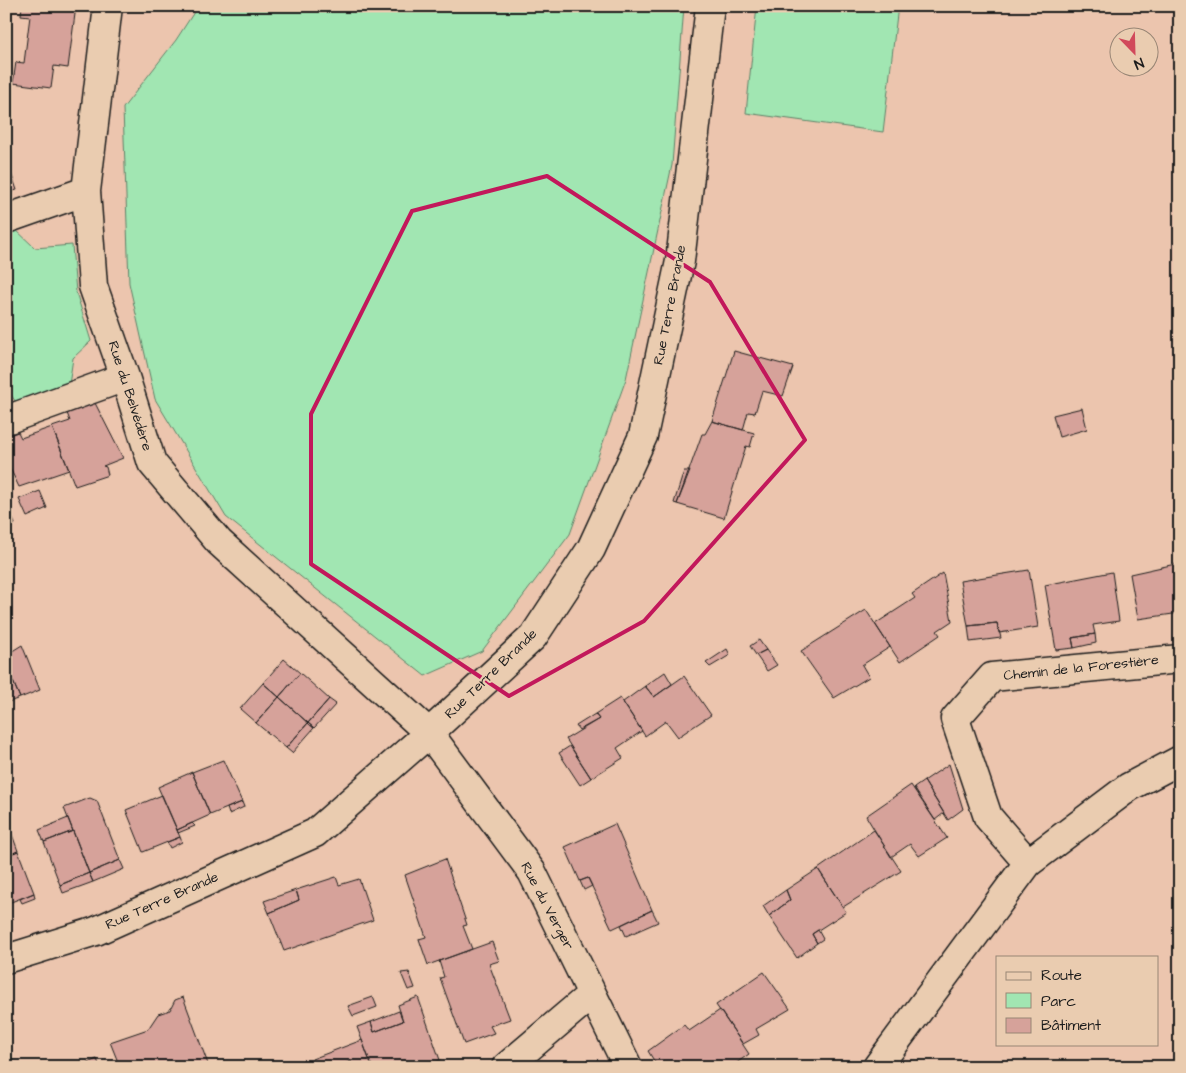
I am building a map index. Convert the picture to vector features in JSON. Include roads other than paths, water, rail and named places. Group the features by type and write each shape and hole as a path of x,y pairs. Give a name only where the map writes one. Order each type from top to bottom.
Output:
{"street":[{"name":"Rue du Belvédère","path":"108,6 86,191 93,286 125,377 152,463 219,542 429,733"},
{"name":"Rue Terre Brande","path":"6,959 96,931 315,833 429,733 533,637 591,549 644,436 680,261 710,6"},
{"path":"6,219 86,191"},
{"path":"6,420 125,377"},
{"name":"Chemin de la Forestière","path":"1028,862 988,817 955,719 992,677 1180,659"},
{"name":"Rue du Verger","path":"429,733 532,872 628,1067"},
{"path":"877,1067 1028,862 1129,787 1180,760"},
{"path":"506,1067 592,994"}]}
